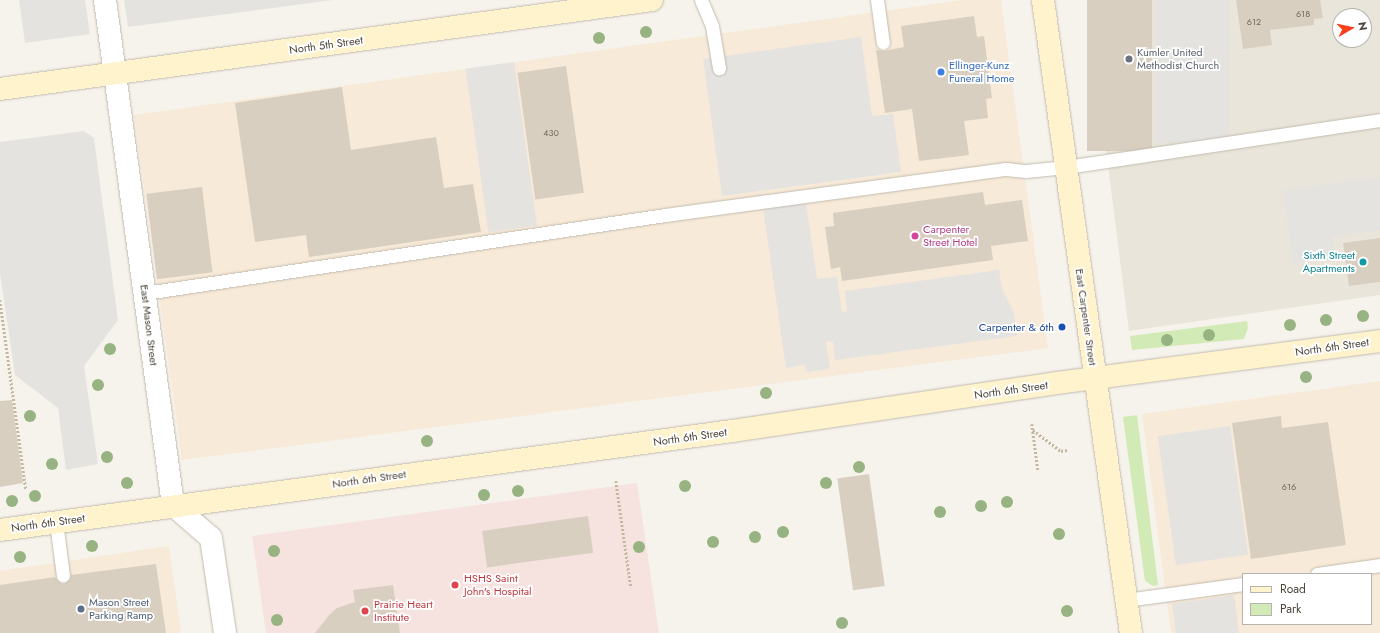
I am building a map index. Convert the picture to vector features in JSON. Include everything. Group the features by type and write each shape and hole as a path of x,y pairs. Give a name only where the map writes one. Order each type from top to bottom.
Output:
{"main road":[{"name":"North 5th Street","path":"0,89 652,0"},
{"name":"East Carpenter Street","path":"1043,0 1131,633"},
{"name":"North 6th Street","path":"0,530 1380,341"}],"street":[{"name":"East Mason Street","path":"105,0 174,505"},
{"path":"174,505 211,538 225,633"}],"lane":[{"path":"701,0 712,26 719,68"},
{"path":"877,0 883,42"},
{"path":"145,293 506,238 1006,169 1026,171 1066,167 1380,120"},
{"path":"56,522 63,576"},
{"path":"1325,573 1380,565"},
{"path":"1126,600 1242,584"}],"path":[{"path":"0,300 26,489"},
{"path":"1032,424 1038,470"},
{"path":"1032,429 1061,451 1067,450"},
{"path":"616,481 631,588"}],"shaded area":[{"path":"19,0 85,0 90,34 25,43"},
{"path":"124,0 333,0 128,27"},
{"path":"963,0 1001,0 1048,348 182,460 134,115"},
{"path":"1087,0 1380,0 1380,295 1129,331"},
{"path":"1156,0 1229,0 1229,143 1156,143"},
{"path":"861,37 872,116 893,114 901,172 722,196 703,59"},
{"path":"514,62 537,225 488,232 465,69"},
{"path":"84,131 94,138 118,320 84,366 98,464 66,470 58,408 15,375 0,273 0,142"},
{"path":"1380,177 1380,230 1332,237 1335,258 1293,264 1283,190"},
{"path":"806,203 817,279 837,277 842,312 847,311 845,291 999,270 1002,289 1014,313 1017,336 835,360 833,341 826,342 830,369 806,372 805,365 786,368 763,207"},
{"path":"1380,381 1380,633 1171,633 1142,414"},
{"path":"1230,426 1248,555 1176,565 1158,436"},
{"name":"HSHS Saint John's Hospital","path":"637,483 659,633 266,633 252,536"},
{"name":"Mason Street Parking Ramp","path":"169,546 181,633 0,633 0,571"},
{"path":"1234,595 1239,633 1176,633 1172,604"}],"green space":[{"path":"1247,321 1248,328 1244,339 1132,350 1130,336"},
{"path":"1137,415 1158,585 1153,586 1145,581 1123,417"}],"building":[{"name":"Kumler United Methodist Church","path":"1087,0 1152,0 1152,151 1087,151"},
{"path":"1236,0 1320,0 1323,18 1314,19 1314,25 1270,30 1272,45 1243,49"},
{"path":"974,16 977,37 984,36 992,98 986,99 988,118 964,121 969,155 919,161 912,109 885,113 876,50 884,51 904,47 901,26"},
{"path":"566,66 584,193 535,200 517,73"},
{"path":"342,87 351,150 436,137 444,188 473,184 481,232 309,257 306,235 255,242 235,103"},
{"path":"202,187 212,272 157,279 146,194"},
{"path":"983,192 985,205 1022,200 1028,241 991,246 993,260 842,281 840,267 831,269 825,227 834,226 833,213"},
{"name":"Sixth Street Apartments","path":"1380,238 1380,282 1349,286 1343,243"},
{"path":"12,400 23,483 0,487 0,401"},
{"path":"1281,416 1282,428 1328,422 1346,545 1251,559 1232,423"},
{"path":"869,474 885,586 853,590 837,478"},
{"path":"588,516 593,553 487,568 482,531"},
{"name":"Mason Street Parking Ramp","path":"156,564 166,633 0,633 0,585 55,577 60,583 64,584 70,579 71,575"},
{"name":"Prairie Heart Institute","path":"393,585 400,633 315,633 330,614 337,608 355,602 353,590"}],"place":[{"name":"Kumler United Methodist Church","path":"1129,59"},
{"name":"Ellinger-Kunz Funeral Home","path":"941,72"},
{"name":"Carpenter Street Hotel","path":"915,236"},
{"name":"Sixth Street Apartments","path":"1363,262"},
{"name":"Carpenter & 6th","path":"1062,327"},
{"name":"HSHS Saint John's Hospital","path":"455,585"},
{"name":"Mason Street Parking Ramp","path":"81,609"},
{"name":"Prairie Heart Institute","path":"365,611"}]}
